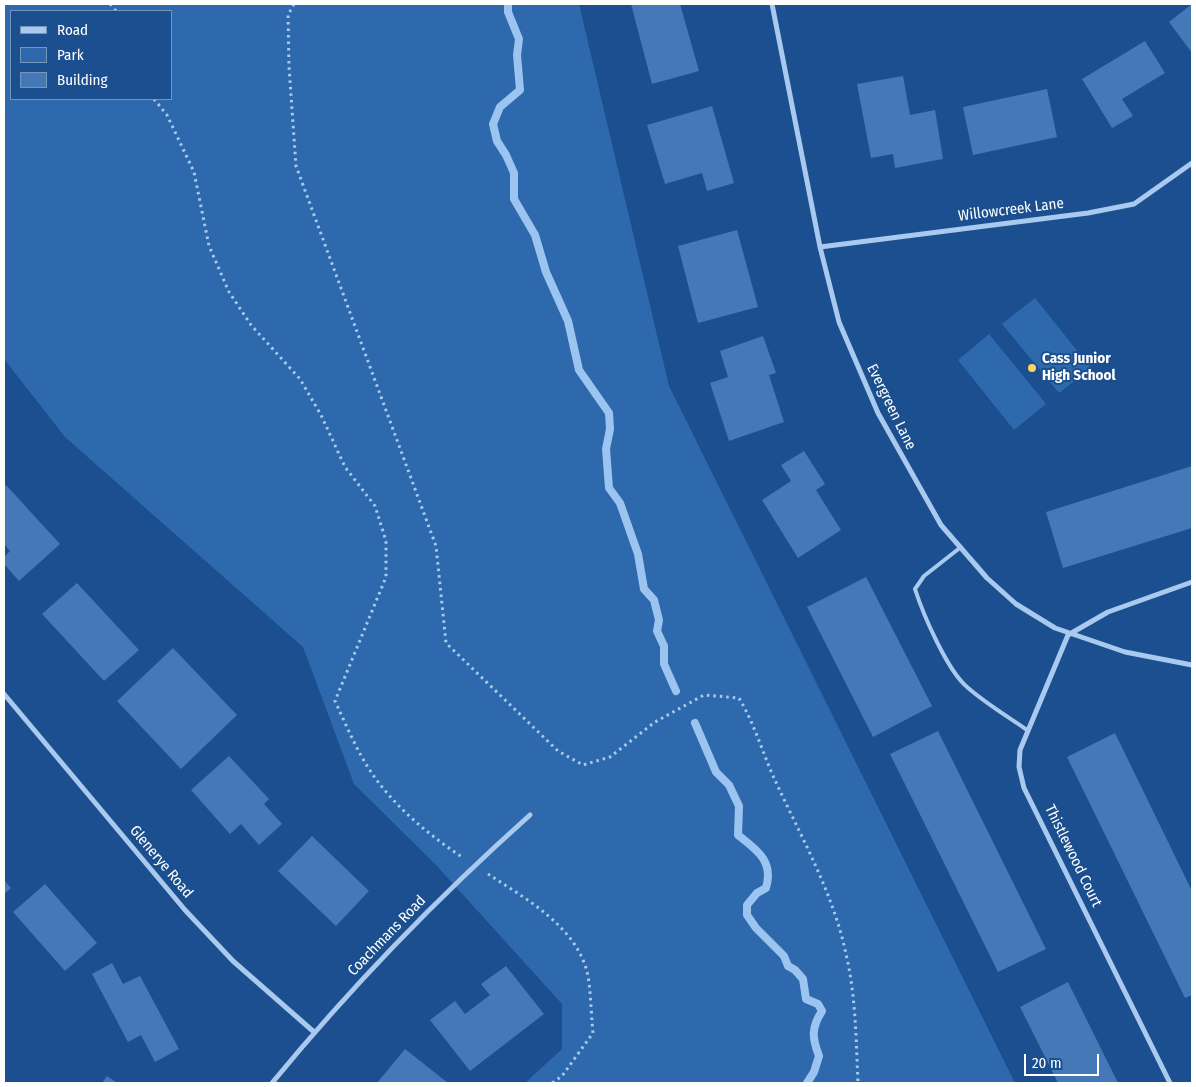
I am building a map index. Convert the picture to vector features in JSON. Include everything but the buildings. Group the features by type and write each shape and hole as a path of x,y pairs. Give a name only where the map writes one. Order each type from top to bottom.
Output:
{"street":[{"name":"Evergreen Lane","path":"772,4 820,247 840,322 878,413 941,524 987,578 1016,604 1068,634 1125,652 1192,665"},
{"name":"Willowcreek Lane","path":"820,247 1088,213 1134,204 1192,163"},
{"path":"1068,634 1108,612 1192,582"},
{"name":"Thistlewood Court","path":"1068,634 1026,730 1020,750 1020,767 1024,788 1170,1083"},
{"name":"Glenerye Road","path":"4,694 185,910 233,961 314,1032"},
{"name":"Coachmans Road","path":"272,1083 314,1032 389,949 474,865 530,815"}],"lane":[{"path":"961,547 924,576 915,589 921,607 949,664 965,686 1026,730"}],"path":[{"path":"294,4 288,15 288,66 296,166 436,546 446,643 558,750 583,765 610,756 655,722 704,695 739,698 750,716 773,776 817,865 846,953 855,1003 858,1083"},
{"path":"155,100 167,115 194,172 209,246 229,292 251,326 300,379 321,415 345,467 375,506 386,541 386,577 335,701 356,747 379,783 408,815 444,845 530,901 561,927 577,949 588,975 593,1033 562,1076 552,1083"}],"green space":[{"path":"4,4 579,4 669,386 1015,1083 525,1083 562,1049 562,1004 436,865 354,784 303,647 65,437 4,359"},
{"path":"1035,298 1091,368 1059,393 1002,324"},
{"path":"989,334 1046,404 1014,430 958,360"}],"waterway":[{"path":"508,4 508,12 519,39 517,55 520,90 500,107 493,124 497,141 514,173 514,199 535,235 546,272 568,321 579,370 609,413 610,429 606,449 609,488 620,503 638,554 644,589 654,600 659,620 657,631 664,646 664,664 676,691"},
{"path":"695,723 716,772 729,785 739,806 738,835 757,851 766,863 768,870 766,888 757,893 747,905 747,915 756,928 784,956 788,966 795,970 803,979 806,999 818,1004 822,1011 814,1028 815,1044 819,1056 814,1072 807,1083"}],"place":[{"name":"Cass Junior High School","path":"1032,368"}]}
